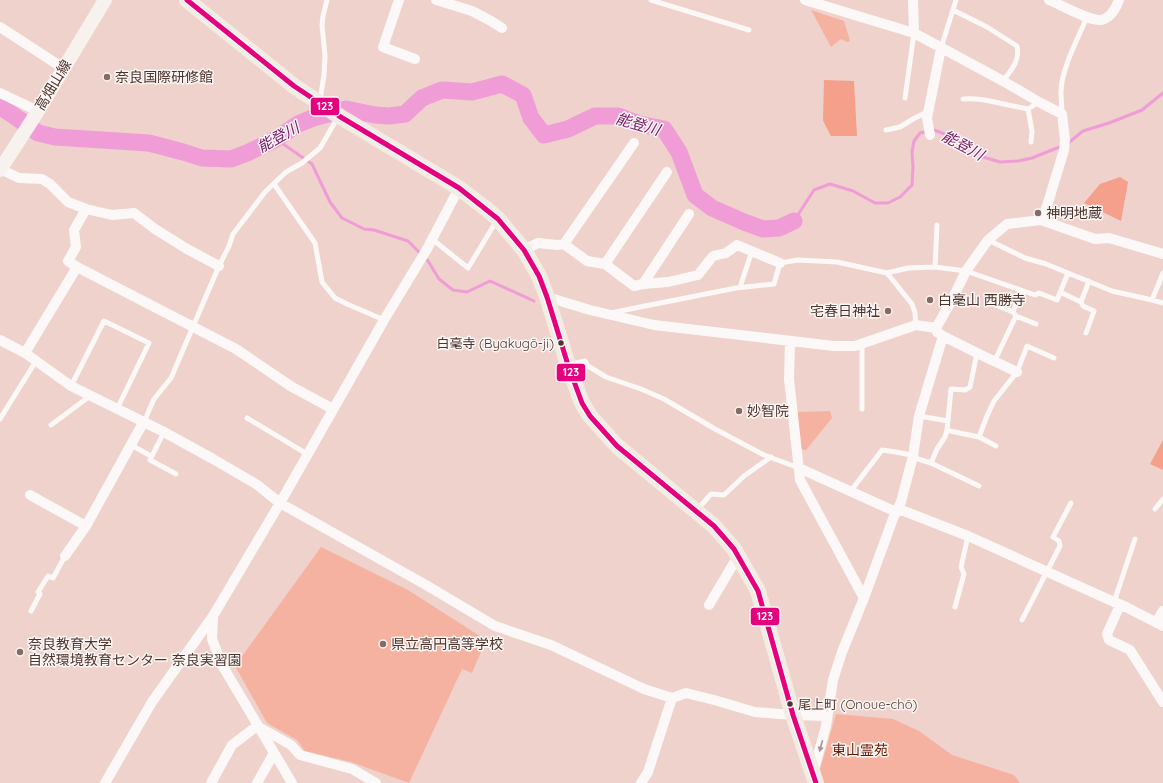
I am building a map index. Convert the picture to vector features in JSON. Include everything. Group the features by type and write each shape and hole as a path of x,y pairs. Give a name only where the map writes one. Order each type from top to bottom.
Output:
{"main road":[{"path":"187,0 294,86 338,116 459,188 498,219 524,250 539,276 568,365 582,403 590,416 616,446 714,526 734,549 758,591 793,716 814,779"},
{"name":"高畑山線","path":"0,169 34,116 102,1"}],"street":[{"path":"399,0 383,47 416,59"},
{"path":"436,0 472,12 502,28"},
{"path":"805,0 833,7 914,33 1062,114 1065,140 1064,150 1047,206 1041,220"},
{"path":"913,0 914,33"},
{"path":"1049,0 1087,17 1102,20 1113,12 1119,0"},
{"path":"0,27 63,68"},
{"path":"930,135 928,115 942,48"},
{"path":"0,93 34,116"},
{"path":"524,250 538,243 557,246 564,244 634,142"},
{"path":"0,169 19,178 42,179 50,184 68,202 86,209 112,215 134,213 155,230 219,266"},
{"path":"605,264 667,172"},
{"path":"105,783 152,702 213,616 432,239 459,188"},
{"path":"86,209 74,230 76,247 68,260 77,267 236,349 292,387 333,409"},
{"path":"643,284 689,214"},
{"path":"814,779 826,726 833,680 842,652 864,598 894,516 898,511 913,456 919,416 940,332 952,300 966,271 988,240 1007,224 1041,220 1094,239 1109,238 1163,254"},
{"path":"564,244 587,261 605,264 634,286 668,282 698,275 713,256 726,252 737,244 780,263"},
{"path":"25,354 77,267"},
{"path":"547,297 590,310 654,325 834,346 855,346 916,325 940,332 994,362 1017,372"},
{"path":"0,340 36,361 71,386 143,423 164,432 213,459 256,484 280,503 426,585 495,626 551,645 644,689 672,698 686,693 755,712 793,716 827,716"},
{"path":"790,342 789,379 800,480 864,598"},
{"path":"65,556 86,526 143,423"},
{"path":"799,468 894,511 904,511 968,536 1124,606 1160,624 1163,611"},
{"path":"30,494 86,526"},
{"path":"709,605 738,556"},
{"path":"1117,604 1107,634 1109,640 1130,650 1163,702"},
{"path":"213,616 212,639 222,665 292,783"},
{"path":"641,783 648,772 672,698"},
{"path":"211,783 232,745 257,726"},
{"path":"257,726 291,745 300,755 352,770 376,783"},
{"path":"257,783 274,753"}],"lane":[{"path":"322,105 325,56 322,25 328,0"},
{"path":"651,0 749,30"},
{"path":"942,48 956,0"},
{"path":"953,10 987,27 1016,46 1019,54 1014,67 1003,81"},
{"path":"1062,114 1062,81 1072,51 1087,17"},
{"path":"905,98 914,33"},
{"path":"963,99 984,99 1028,108 1039,102"},
{"path":"1028,108 1032,131 1031,142"},
{"path":"886,130 900,128 913,118 928,115"},
{"path":"143,423 154,399 171,378 234,234 265,192 286,172 302,163 320,148 338,116"},
{"path":"274,184 315,243 322,282 336,298 384,320"},
{"path":"432,239 468,268 498,219"},
{"path":"935,267 937,225"},
{"path":"988,240 1026,258 1046,264 1112,290 1163,303"},
{"path":"740,287 752,251"},
{"path":"609,314 740,287 774,284 780,263 798,260 837,262 887,273 908,268 935,267 966,271 1035,295 1039,293 1057,300 1068,273"},
{"path":"887,273 912,304 915,313 916,325"},
{"path":"1152,300 1163,274"},
{"path":"1081,302 1089,281"},
{"path":"994,362 1014,314 1021,290"},
{"path":"1060,292 1081,302 1083,306 1094,311 1086,334"},
{"path":"993,304 1036,324"},
{"path":"71,386 104,321 149,343 117,410"},
{"path":"862,343 862,409"},
{"path":"979,437 986,416 994,401 1017,372 1028,346 1054,358"},
{"path":"931,463 937,449 945,437 947,430 951,389 965,390 970,387 977,353"},
{"path":"0,419 36,361"},
{"path":"568,365 585,361 588,366 606,376 664,398 715,429 764,455 799,468"},
{"path":"51,425 90,396"},
{"path":"919,416 948,421"},
{"path":"247,418 307,454"},
{"path":"947,430 979,437 996,446"},
{"path":"164,432 150,460 176,474"},
{"path":"131,444 152,456"},
{"path":"850,492 882,450 913,456 979,486"},
{"path":"696,511 711,494 724,495 744,476 771,458"},
{"path":"1155,509 1163,499"},
{"path":"1022,620 1060,546 1059,541 1053,537 1071,503"},
{"path":"955,607 964,574 961,567 968,536"},
{"path":"1117,604 1135,539"},
{"path":"30,611 40,594 38,592 48,576 53,578 65,556"}],"green space":[{"path":"811,10 844,21 850,41 847,42 841,39 831,47"},
{"path":"830,411 832,418 806,450 800,449 797,412"},
{"path":"321,547 408,590 486,640 472,673 462,669 409,783 351,762 305,751 297,740 267,723 235,666"},
{"name":"東山霊苑","path":"836,714 893,719 919,731 952,755 1014,775 1020,783 822,783 819,773"}],"shaded area":[{"path":"824,80 854,81 857,136 831,136 823,121"},
{"path":"1120,177 1128,182 1121,221 1084,203 1100,184"},
{"path":"1163,440 1163,470 1150,464"}],"waterway":[{"name":"能登川","path":"0,107 38,133 55,137 149,143 202,158 231,159 276,139 298,124 313,118 346,109 375,115 389,116 405,114 422,98 442,90 472,92 502,84 523,95 531,118 544,135 568,129 595,116 618,116 639,124 664,129 679,152 695,195 712,208 763,229 779,228 794,221"},
{"name":"能登川","path":"1067,144 1083,131 1142,110 1163,93"},
{"name":"能登川","path":"794,221 814,190 830,184 853,191 875,203 888,203 900,197 912,185 912,152 914,141 920,133 934,130 955,138 983,157 1000,162 1018,161 1032,158 1062,146"},
{"path":"276,139 312,164 330,202 342,218 364,229 374,230 408,241 428,261 439,279 453,290 467,292 490,281 534,301"}],"transit line":[{"name":"123","path":"187,0 294,86 339,116 459,188 498,219 524,250 539,276 568,365 582,403 590,416 617,446 714,526 734,549 758,591 793,715 816,783"}],"place":[{"name":"奈良国際研修館","path":"107,77"},
{"name":"神明地蔵","path":"1038,213"},
{"name":"白毫山 西勝寺","path":"930,300"},
{"name":"宅春日神社","path":"888,311"},
{"name":"白毫寺 (Byakugō-ji)","path":"561,343"},
{"name":"妙智院","path":"739,411"},
{"name":"県立高円高等学校","path":"383,644"},
{"name":"奈良教育大学 自然環境教育センター 奈良実習園","path":"20,652"},
{"name":"尾上町 (Onoue-chō)","path":"790,704"}]}
